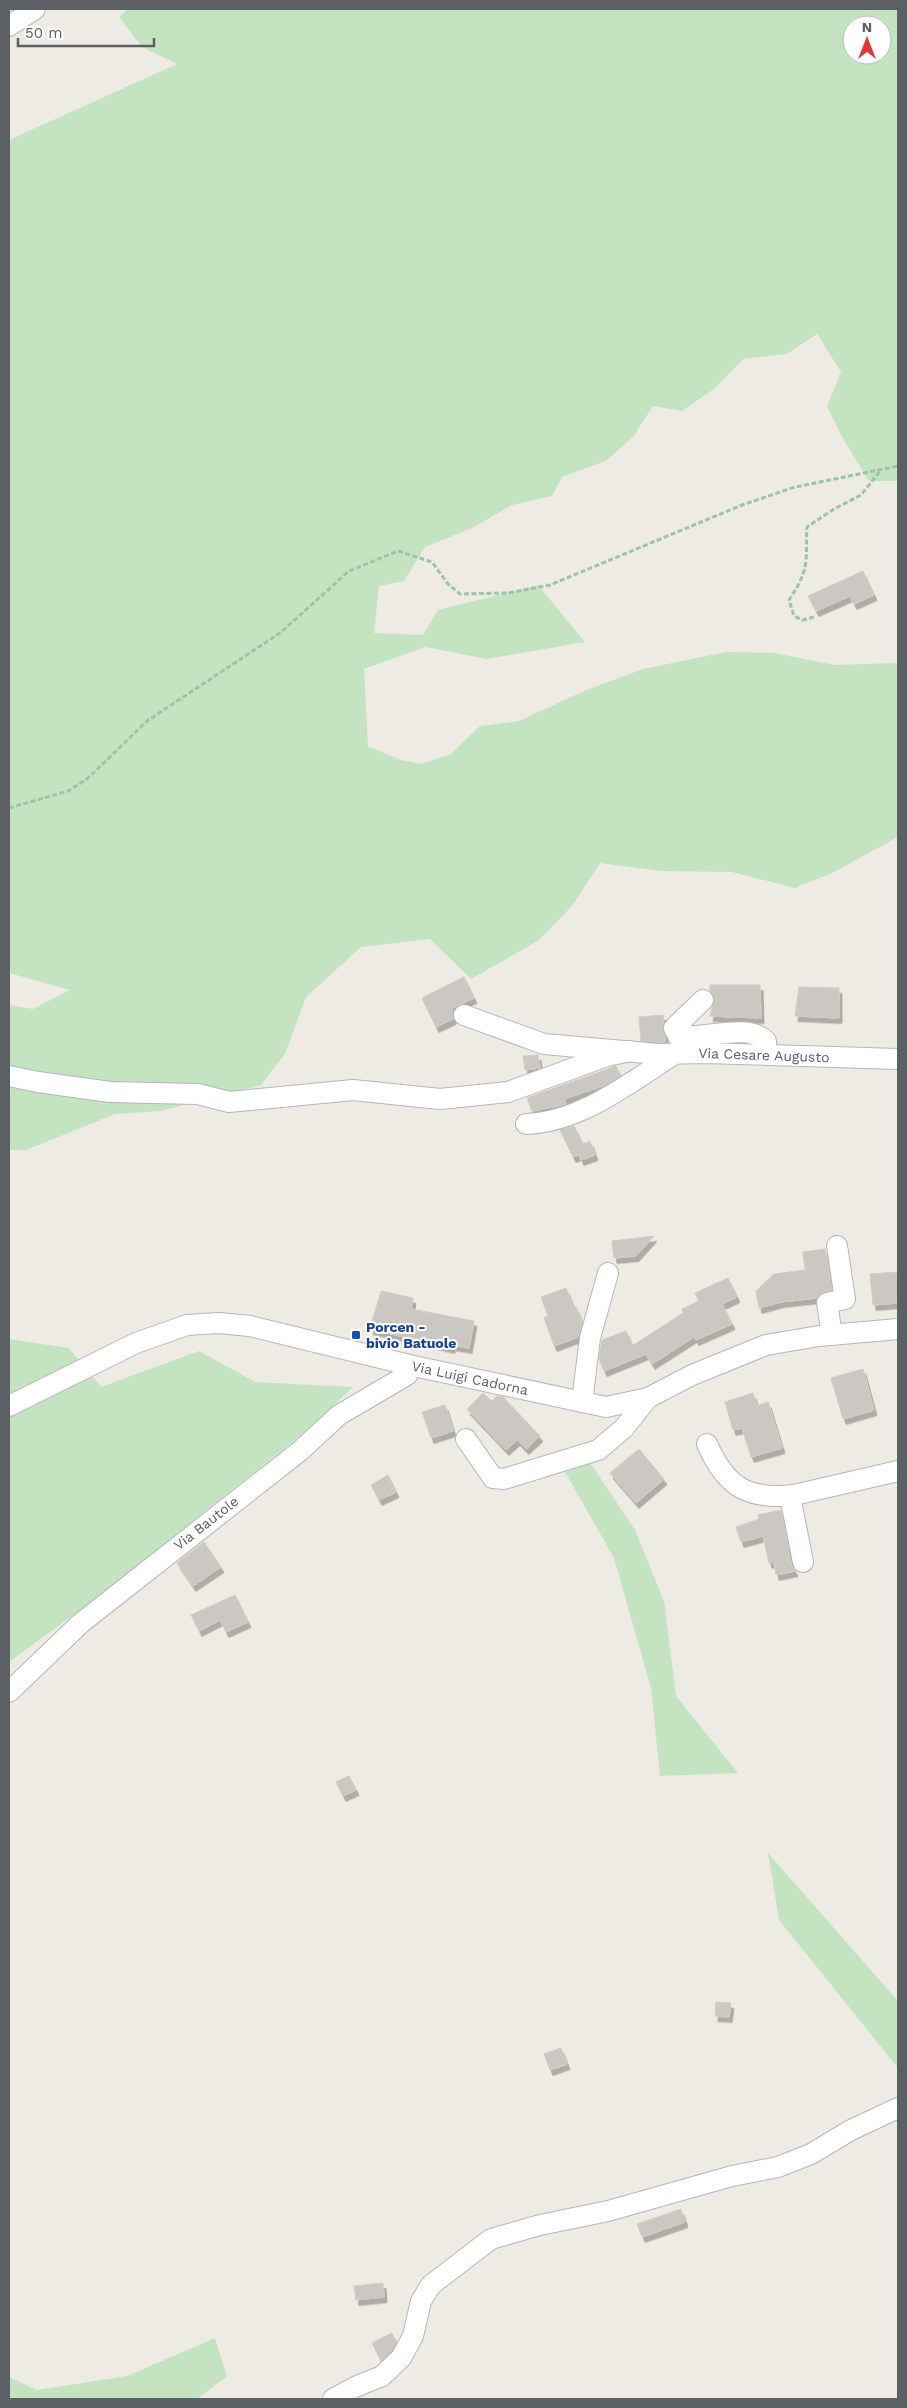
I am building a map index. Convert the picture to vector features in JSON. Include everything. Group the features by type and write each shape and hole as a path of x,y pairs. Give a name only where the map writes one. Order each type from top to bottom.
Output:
{"street":[{"path":"9,26 34,9"},
{"path":"703,1000 674,1028 678,1036 689,1038 740,1032 762,1036 766,1041 766,1054"},
{"path":"464,1015 544,1044 630,1051"},
{"path":"9,1076 110,1092 198,1094 229,1102 354,1090 390,1096 440,1099 508,1092 607,1056 630,1051"},
{"name":"Via Cesare Augusto","path":"630,1051 898,1059"},
{"path":"526,1124 544,1123 598,1102 676,1053"},
{"path":"832,1335 827,1303 844,1299 837,1246"},
{"path":"582,1402 590,1338 608,1273"},
{"name":"Via Luigi Cadorna","path":"14,1404 136,1343 188,1325 219,1322 250,1326 409,1365 606,1407 648,1398 692,1375 766,1345 832,1335 898,1329"},
{"name":"Via Bautole","path":"9,1692 81,1623 300,1451 339,1415 368,1396 407,1375 409,1365"},
{"path":"466,1439 493,1478 504,1479 598,1450 624,1428 648,1398"},
{"path":"706,1444 714,1460 732,1484 754,1494 773,1497 794,1495 898,1471"},
{"path":"794,1495 791,1501 803,1562"},
{"path":"332,2399 354,2387 382,2376 401,2358 412,2336 420,2301 431,2285 491,2239 540,2225 608,2211 732,2176 778,2167 811,2154 851,2130 898,2108"}],"path":[{"path":"9,808 68,791 87,779 147,721 280,633 349,571 398,551 432,562 448,584 460,594 508,593 550,585 742,505 795,487 898,466"},
{"path":"814,617 803,620 794,616 789,600 801,583 806,560 805,543 807,528 834,509 861,495 881,470"}],"green space":[{"path":"128,9 898,9 898,481 869,481 841,435 827,406 841,372 817,334 787,354 743,359 714,389 682,411 653,406 633,437 606,461 562,477 552,496 512,505 472,528 425,547 404,581 379,586 374,633 423,635 438,610 538,585 585,642 487,659 425,647 364,669 368,746 401,760 421,764 451,754 480,726 519,721 584,691 643,669 726,652 774,653 835,665 898,663 898,837 832,873 795,888 732,872 660,871 600,863 572,906 539,940 471,979 430,939 361,947 306,997 285,1054 261,1085 160,1111 115,1114 26,1150 9,1150 9,1005 33,1009 70,990 9,973 9,140 177,64 142,47 119,17"},
{"path":"9,1339 69,1348 101,1387 199,1351 255,1382 353,1387 310,1428 91,1602 9,1662"},
{"path":"587,1458 635,1530 664,1601 676,1696 738,1773 660,1776 651,1688 614,1558 565,1472"},
{"path":"768,1853 898,2001 898,2068 779,1920"},
{"path":"215,2338 227,2376 197,2399 9,2399 9,2377 37,2390 127,2376"}],"building":[{"path":"863,571 874,595 854,604 850,596 816,611 808,596"},
{"path":"464,977 474,998 452,1008 453,1019 436,1027 422,998"},
{"path":"710,985 760,985 761,1018 710,1016 715,998 710,991"},
{"path":"799,987 839,988 839,1018 795,1016"},
{"path":"663,1015 665,1042 641,1041 639,1017"},
{"path":"538,1055 540,1068 525,1070 523,1056"},
{"path":"616,1066 620,1076 605,1085 564,1099 566,1104 532,1111 527,1098"},
{"path":"574,1126 583,1144 590,1141 595,1155 581,1160 579,1155 573,1157 560,1130"},
{"path":"654,1236 636,1256 614,1258 612,1241"},
{"path":"825,1249 832,1290 820,1294 817,1298 781,1302 759,1308 756,1291 774,1274 805,1270 803,1252"},
{"path":"898,1272 898,1303 873,1305 870,1274"},
{"path":"728,1278 737,1297 722,1304 732,1324 696,1340 694,1337 652,1364 646,1354 604,1371 599,1359 602,1340 626,1331 632,1346 683,1313 682,1309 699,1301 695,1293"},
{"path":"566,1288 582,1322 578,1337 554,1346 544,1318 548,1316 541,1297"},
{"path":"381,1291 413,1298 411,1309 474,1321 469,1348 452,1345 452,1348 370,1329"},
{"path":"863,1369 874,1410 843,1419 831,1378"},
{"path":"483,1393 492,1401 497,1396 503,1397 540,1436 526,1449 517,1440 506,1450 467,1409"},
{"path":"753,1393 757,1406 768,1402 782,1448 751,1457 742,1428 733,1430 725,1402"},
{"path":"445,1405 453,1431 431,1438 422,1412"},
{"path":"639,1449 664,1479 636,1503 610,1473"},
{"path":"388,1475 396,1492 379,1500 371,1485"},
{"path":"781,1510 791,1564 795,1571 776,1575 774,1562 769,1563 763,1536 741,1542 736,1527 759,1519 758,1515"},
{"path":"204,1542 221,1567 193,1586 177,1563"},
{"path":"235,1595 248,1622 226,1632 220,1620 199,1631 191,1615"},
{"path":"349,1776 356,1790 343,1796 336,1782"},
{"path":"716,2002 731,2003 729,2017 715,2016"},
{"path":"561,2048 567,2064 550,2070 544,2054"},
{"path":"681,2209 685,2222 642,2237 637,2224"},
{"path":"383,2283 384,2297 356,2300 354,2286"},
{"path":"392,2333 396,2342 391,2351 381,2361 372,2343"}],"place":[{"name":"Porcen - bivio Batuole","path":"356,1335"}]}
